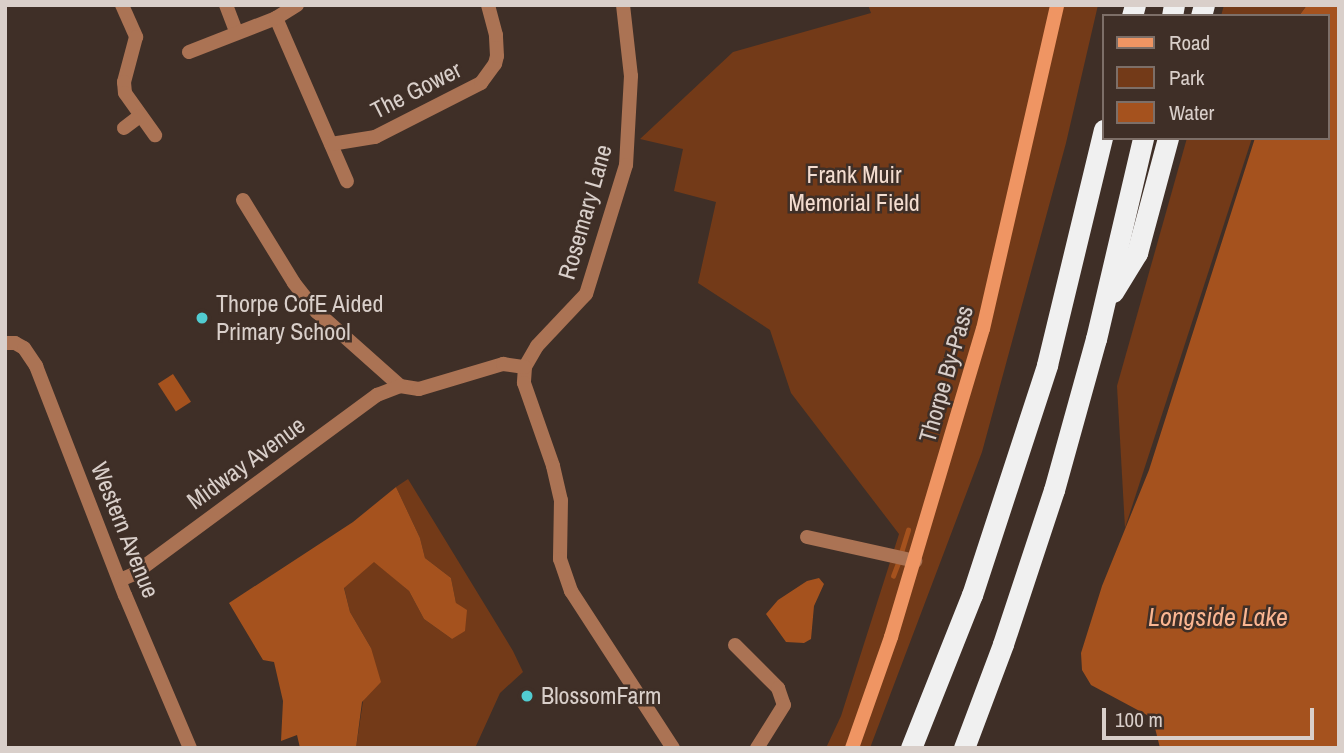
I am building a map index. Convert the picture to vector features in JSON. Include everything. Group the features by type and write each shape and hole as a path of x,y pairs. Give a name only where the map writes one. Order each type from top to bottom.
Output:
{"highway":[{"path":"911,748 972,595 1047,365 1102,138"},
{"path":"964,748 1003,645 1054,490 1103,309 1143,140"},
{"path":"1103,309 1137,253 1167,140"}],"main road":[{"name":"Thorpe By-Pass","path":"852,748 915,561 984,329 1057,5"}],"street":[{"path":"122,5 136,37 124,82 125,93 155,135"},
{"path":"226,5 236,31"},
{"path":"189,52 236,31 276,18 297,5"},
{"name":"The Gower","path":"331,144 375,137 481,83 490,72 497,55 496,35 488,5"},
{"name":"Rosemary Lane","path":"525,367 537,346 586,294 626,165 631,76 623,5"},
{"path":"276,18 347,181"},
{"path":"124,128 140,116"},
{"path":"243,200 294,283 317,312 400,386 419,388 503,364 525,367 524,383 528,400 553,466 561,500 559,544 565,575 582,611 673,748"},
{"name":"Western Avenue","path":"5,343 20,345 33,358 120,580 196,746"},
{"name":"Midway Avenue","path":"120,580 134,573 377,395 400,386"},
{"path":"807,537 915,561"},
{"path":"735,645 778,688 784,705 757,748"}],"green space":[{"name":"Frank Muir Memorial Field","path":"868,5 1098,5 1066,143 982,452 870,748 826,748 841,716 899,534 791,393 770,330 698,283 716,202 674,191 683,149 640,139 733,52 871,13"},
{"path":"1224,5 1311,5 1306,6 1300,14 1222,14"},
{"path":"1186,140 1251,140 1125,528 1117,386"},
{"path":"408,479 513,651 523,672 500,693 475,748 356,748 371,648 350,612 344,587 374,561 409,591 424,619 452,639 456,603 451,578 425,558 420,538 396,487"}],"water":[{"name":"Longside Lake","path":"1307,5 1339,5 1339,748 1160,748 1154,724 1147,715 1091,685 1082,670 1081,653 1102,586 1149,470 1254,140 1330,140 1330,14 1300,14"},
{"path":"173,374 191,402 176,411 158,384"},
{"path":"396,487 420,538 425,558 451,578 456,603 467,610 465,631 452,639 424,619 409,591 374,562 344,588 350,612 371,648 381,682 362,702 356,748 300,748 297,735 281,741 283,701 274,662 263,660 229,603 353,522"},
{"path":"819,578 824,584 814,606 811,639 804,643 786,642 766,614 778,600 807,581"}],"waterway":[{"path":"901,553 908,530"},
{"path":"893,576 899,560"}],"place":[{"name":"Thorpe CofE Aided Primary School","path":"202,318"},
{"name":"BlossomFarm","path":"527,696"}]}
